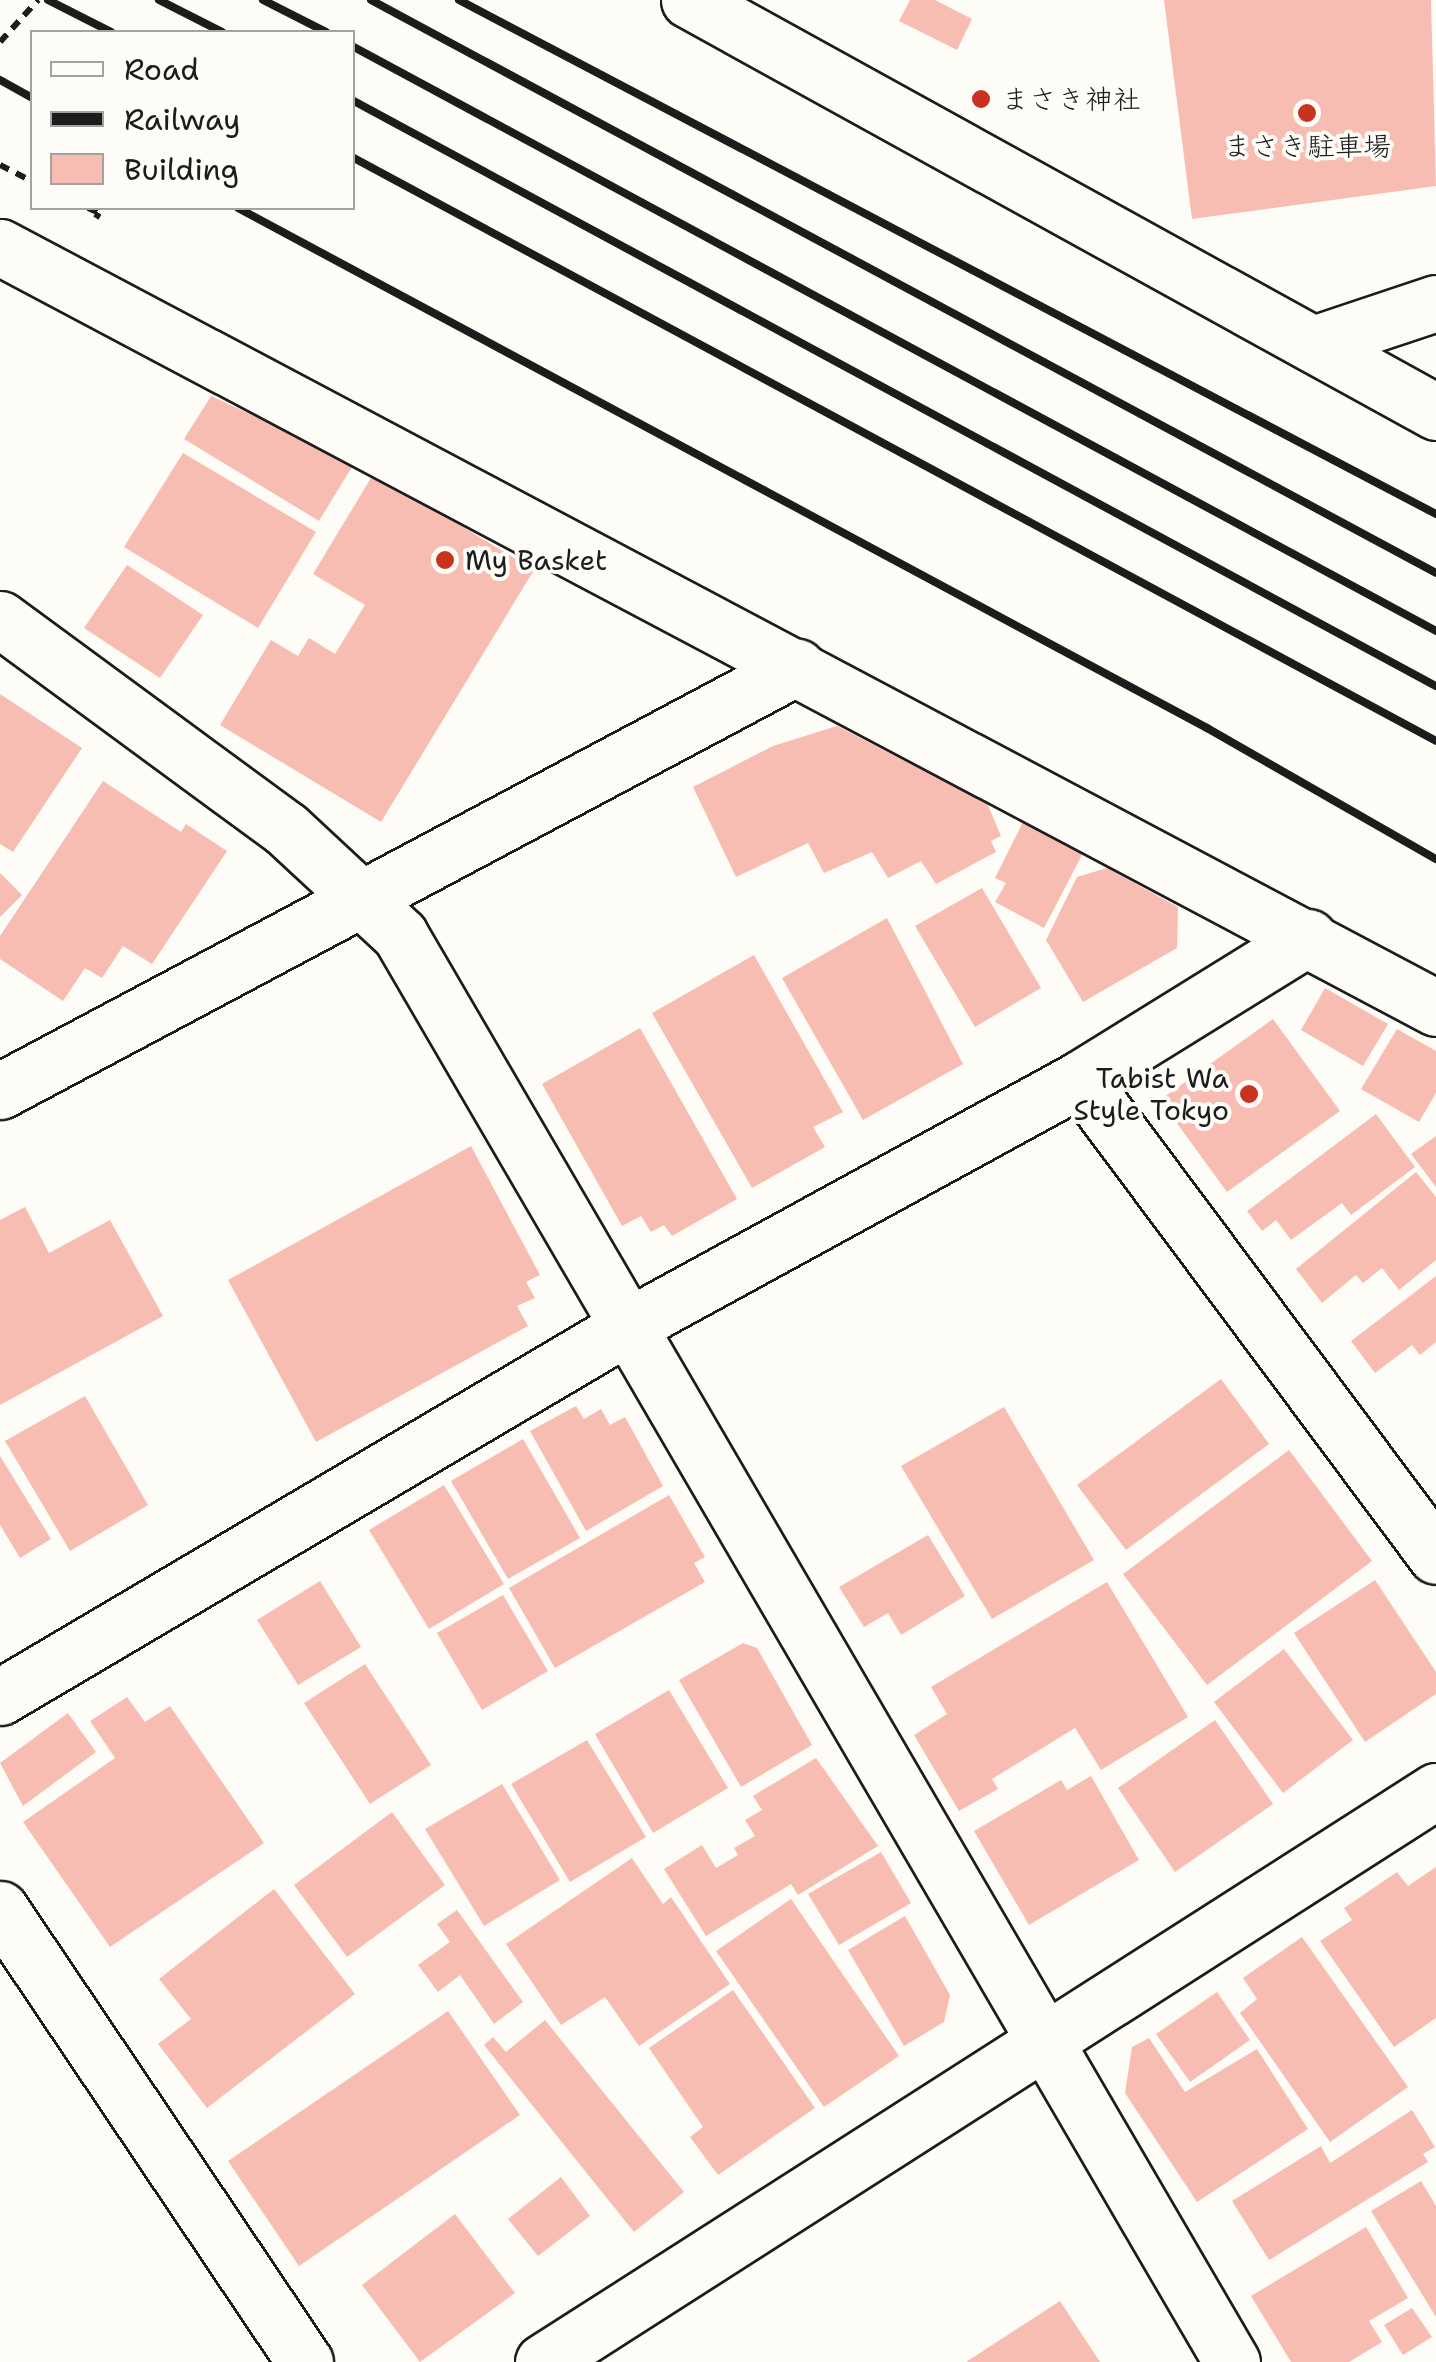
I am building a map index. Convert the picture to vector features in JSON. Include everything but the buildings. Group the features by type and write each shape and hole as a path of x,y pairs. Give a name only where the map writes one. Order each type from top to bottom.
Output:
{"street":[{"path":"689,0 1436,412"},
{"path":"0,247 1309,937 1436,1008"},
{"path":"1313,344 1436,303"},
{"path":"0,619 286,829 368,899 400,935 1232,2362"},
{"path":"0,1091 368,899 797,667"},
{"path":"0,1697 630,1325 1080,1079 1309,937"},
{"path":"1080,1079 1436,1556"},
{"path":"543,2362 1436,1791"},
{"path":"0,1909 293,2360"}],"path":[{"path":"0,42 38,0"},
{"path":"0,165 30,180"}],"railway":[{"path":"48,0 107,30"},
{"path":"159,0 218,30"},
{"path":"263,0 322,30"},
{"path":"371,0 1436,573"},
{"path":"459,0 1436,514"},
{"path":"355,48 1436,631"},
{"path":"0,80 30,97"},
{"path":"355,102 1436,686"},
{"path":"355,159 1436,741"},
{"path":"242,210 1207,728 1436,859"}],"place":[{"name":"まさき神社","path":"981,99"},
{"name":"まさき駐車場","path":"1307,113"},
{"name":"My Basket","path":"445,560"},
{"name":"Tabist Wa Style Tokyo","path":"1249,1094"}]}
